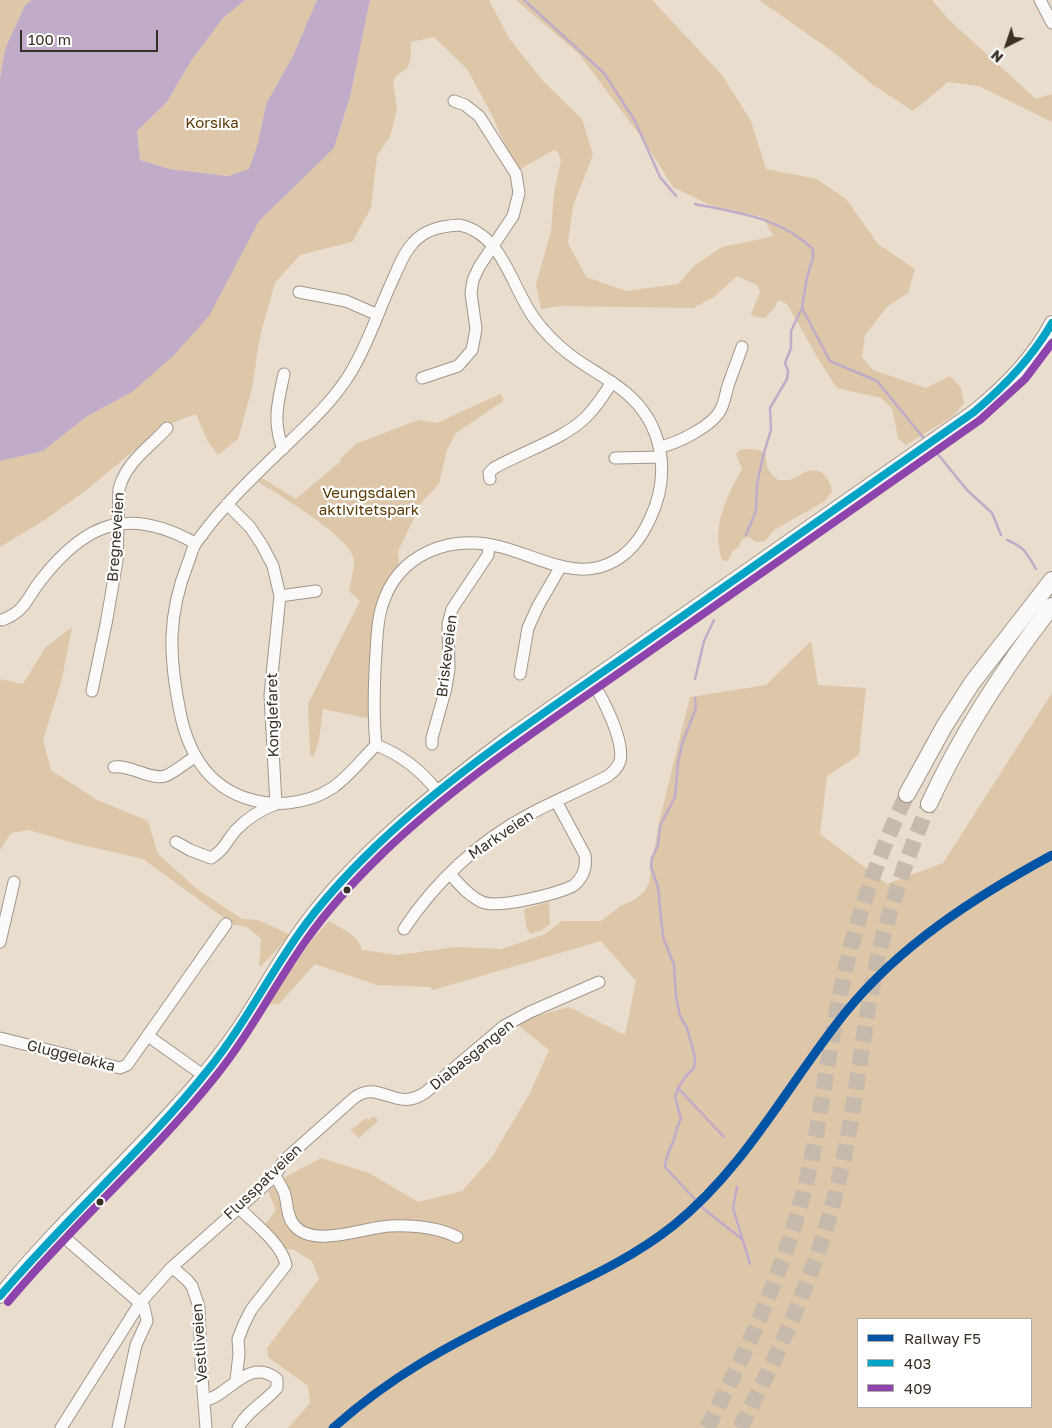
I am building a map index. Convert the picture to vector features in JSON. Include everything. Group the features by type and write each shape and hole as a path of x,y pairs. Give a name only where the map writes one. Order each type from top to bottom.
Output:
{"highway":[{"path":"907,794 945,725 972,683 1052,580"},
{"path":"929,804 949,762 982,704 1052,606"}],"main road":[{"path":"1,1294 28,1262 167,1117 203,1076 241,1026 302,930 335,888 357,864 438,792 507,739 974,412 1021,368 1042,341 1052,323"}],"street":[{"path":"1040,0 1052,23"},
{"path":"422,378 458,366 472,350 476,329 471,293 473,280 479,267 514,216 519,193 516,174 479,116 465,105 454,101"},
{"path":"460,225 478,231 494,247 527,307 545,333 573,358 612,382 627,394 642,410 653,428 661,452 662,481 659,497 651,517 636,543 623,556 599,568 577,569 561,566 500,547 472,544 456,544 428,552 405,567 384,599 378,622 374,687 376,745 342,781 329,791 304,801 276,804 251,800 225,788 210,775 195,757 189,745 180,715 173,673 170,644 174,609 181,582 196,543 227,504 307,426 343,386 360,357 402,259 412,244 424,233 438,227 460,225"},
{"path":"299,292 334,293 346,301 378,315"},
{"path":"615,458 661,452 669,445 703,427 718,414 742,347"},
{"path":"283,448 276,428 276,419 284,374"},
{"path":"490,479 489,473 494,468 557,436 585,418 602,399 612,382"},
{"name":"Bregneveien","path":"92,691 117,561 119,489 128,467 167,428"},
{"name":"Konglefaret","path":"227,504 250,527 262,545 272,566 280,596 270,695 276,804"},
{"path":"2,620 23,608 40,581 54,565 78,541 94,532 118,523 132,522 168,529 196,543"},
{"name":"Briskeveien","path":"432,744 449,669 448,624 452,609 488,555 489,546"},
{"path":"520,674 528,628 538,606 561,566"},
{"path":"280,596 316,591"},
{"name":"Markveien","path":"404,929 417,910 450,874 476,850 507,828 613,772 620,762 619,744 610,714 591,680"},
{"path":"376,745 417,768 438,792"},
{"path":"114,767 124,766 156,777 166,776 195,757"},
{"path":"450,874 471,895 488,904 515,902 558,892 577,883 584,873 585,855 556,801"},
{"path":"176,842 211,858 221,852 234,832 252,815 276,804"},
{"path":"0,942 14,882"},
{"name":"Gluggeløkka","path":"0,1038 120,1068 127,1066 226,924"},
{"name":"Diabasgangen","path":"371,1092 402,1100 416,1099 504,1026 530,1012 599,982"},
{"path":"148,1036 203,1076"},
{"name":"Flusspatveien","path":"61,1428 140,1303 172,1267 275,1176 283,1162 291,1154 354,1098 363,1092 371,1092"},
{"path":"275,1176 284,1193 291,1221 297,1228 307,1234 322,1236 341,1235 372,1228 413,1225 445,1231 458,1237"},
{"path":"236,1380 239,1354 238,1339 244,1324 251,1310 286,1265 285,1257 278,1248 239,1208"},
{"path":"57,1231 140,1303 147,1315 147,1321 136,1345 118,1428"},
{"name":"Vestliveien","path":"172,1267 188,1280 195,1291 197,1299 206,1428"},
{"path":"205,1401 219,1394 245,1375 262,1372 270,1374 276,1379 277,1388 268,1399 243,1418 238,1428"}],"green space":[{"path":"0,0 32,0 25,5 5,49 0,78"},
{"name":"Korsika","path":"245,0 317,0 293,56 266,104 258,143 249,170 229,176 170,169 140,160 137,131 167,102 191,61 223,18"},
{"path":"370,0 489,0 509,38 543,81 582,119 593,155 573,206 568,243 586,277 626,291 678,284 695,265 722,247 774,236 762,217 710,205 673,187 644,141 579,54 516,0 652,0 722,75 751,121 766,169 817,179 846,199 878,244 915,269 908,293 888,306 865,335 862,357 873,370 926,388 950,376 961,388 964,403 953,416 906,445 898,438 892,408 881,398 837,388 787,304 778,300 775,307 765,318 755,317 751,314 760,292 757,285 737,276 714,297 693,308 560,306 541,309 536,285 551,231 554,193 561,160 558,152 554,150 520,169 514,165 492,115 467,69 434,37 411,42 411,56 408,67 396,76 393,81 397,109 390,137 377,155 371,208 352,242 300,255 275,283 260,336 252,388 238,439 218,455 208,442 196,414 174,422 46,519 0,547 0,461 43,451 86,417 132,392 233,268 259,221 334,148 350,97"},
{"path":"759,0 932,0 948,19 1036,99 1052,94 1052,122 979,86 948,82 913,111 873,85 832,51"},
{"name":"Veungsdalen aktivitetspark","path":"500,394 503,397 503,401 456,433 447,450 439,484 422,502 398,551 399,567 373,621 370,651 369,716 366,718 323,709 319,740 314,756 310,755 308,704 360,601 349,591 354,560 350,551 341,540 328,529 297,506 258,482 262,478 296,499 341,461 340,459 356,444 418,420 437,423"},
{"path":"740,450 760,450 766,454 768,469 778,480 790,480 813,470 825,475 832,491 825,501 774,530 765,541 756,542 749,537 742,539 739,547 733,550 728,561 722,560 718,536 719,524 726,502 742,469 736,454"},
{"path":"72,627 62,679 43,740 51,770 97,800 148,821 158,854 197,889 242,919 258,920 291,935 259,968 261,939 247,927 234,925 143,859 70,842 29,830 11,833 0,850 0,679 23,684 45,648"},
{"path":"811,641 818,685 866,688 859,755 827,776 820,834 887,884 943,863 1052,693 1052,1428 288,1428 310,1403 308,1386 268,1357 267,1348 319,1279 312,1261 294,1250 283,1248 262,1228 276,1210 268,1191 287,1176 321,1158 369,1173 418,1202 462,1191 492,1157 530,1093 549,1050 514,1022 569,1007 625,1035 636,981 601,941 433,990 430,987 377,985 315,964 279,1004 267,1005 312,940 329,921 353,936 360,944 362,950 398,955 456,947 502,949 545,934 562,921 601,921 621,906 634,900 645,891 649,882 659,822 690,697 766,685"},
{"path":"549,902 550,924 542,930 530,934 526,926 524,909"},
{"path":"374,1116 378,1121 359,1138 351,1130 366,1118 369,1120"}],"shaded area":[{"path":"32,0 245,0 223,18 191,61 167,102 137,131 140,160 170,169 228,176 249,169 258,143 266,104 293,56 317,0 370,0 350,97 334,148 259,221 209,316 173,356 132,392 86,417 43,451 0,461 0,78 5,49 25,5"}],"waterway":[{"path":"524,0 604,73 635,121 660,177 676,196"},
{"path":"695,204 743,214 772,223 800,238 813,249 813,258 807,277 802,308 791,331 791,348 785,363 788,371 787,379 770,408 771,430 757,484 756,511 746,535"},
{"path":"802,308 830,361 877,381 926,441"},
{"path":"932,447 967,490 992,513 1001,535"},
{"path":"1007,540 1024,551 1036,569"},
{"path":"695,679 704,641 714,620"},
{"path":"695,698 696,708 682,744 678,763 675,797 660,826 658,845 652,858 651,867 658,887 663,937 674,965 676,996 680,1016 687,1028 695,1057 694,1068 678,1088 675,1097 681,1119 667,1156 665,1167 705,1210 742,1239"},
{"path":"678,1088 724,1137"},
{"path":"737,1187 733,1208 750,1264"}],"tunnel":[{"path":"707,1428 736,1371 762,1312 795,1222 810,1168 844,974 866,895 885,844 907,794"},
{"path":"740,1428 785,1336 811,1273 832,1208 845,1151 873,981 883,936 896,891 929,804"}],"rail line":[{"name":"F5","path":"333,1428 355,1409 399,1377 445,1349 619,1262 674,1225 700,1202 745,1151 845,1013 890,965 967,905 1052,855"}],"transit line":[{"name":"403","path":"0,1296 51,1239 158,1128 208,1070 233,1037 288,949 317,909 355,867 404,820 467,769 531,722 974,412 1017,371 1036,348 1052,323"},
{"name":"409","path":"8,1302 59,1245 165,1135 215,1077 240,1044 295,956 324,916 362,874 411,827 473,776 538,729 980,420 1025,379 1052,343"}]}
